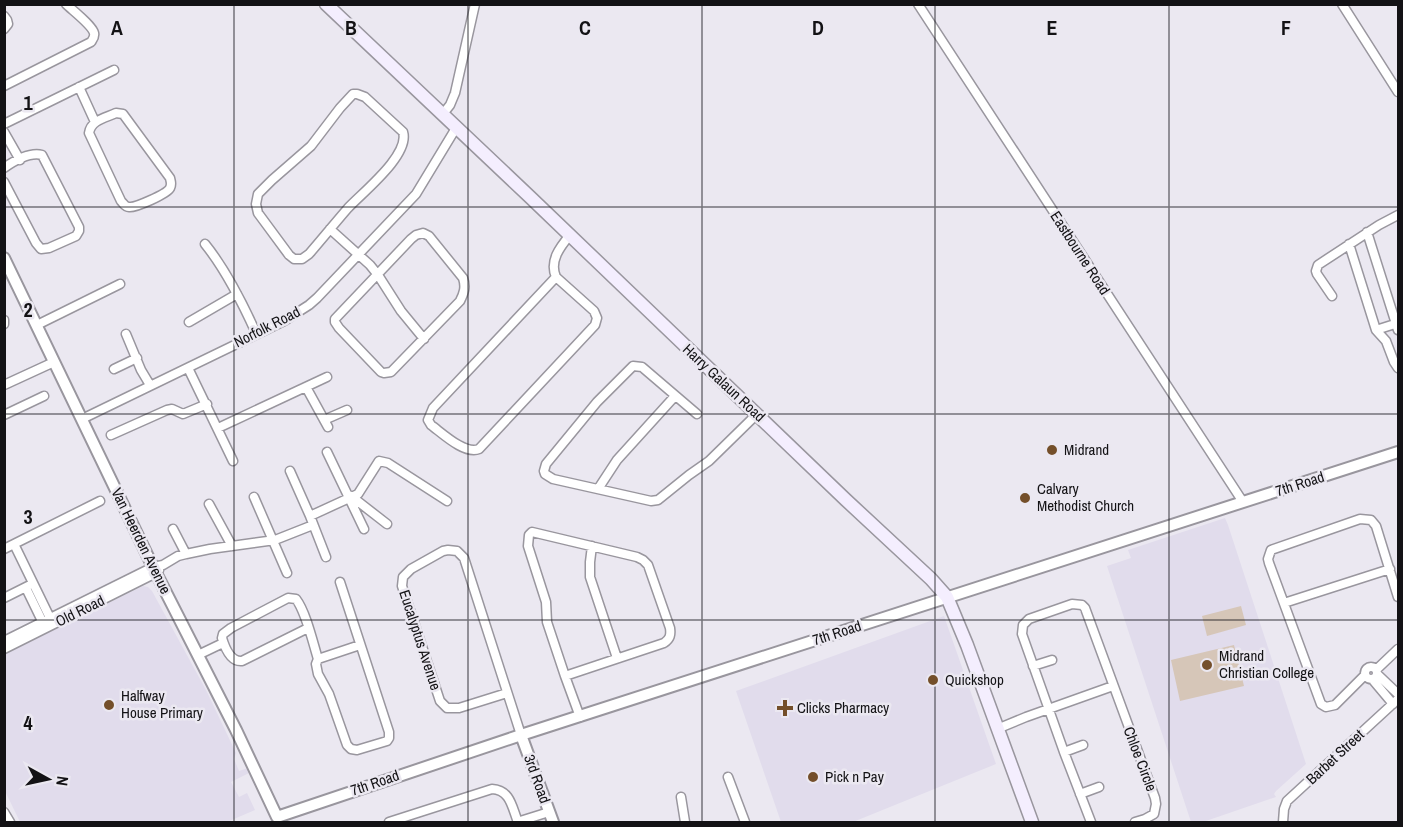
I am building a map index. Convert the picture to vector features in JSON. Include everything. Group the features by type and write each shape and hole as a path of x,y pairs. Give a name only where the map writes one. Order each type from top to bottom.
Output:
{"main road":[{"name":"Harry Galaun Road","path":"326,4 931,579 947,597 1032,822"}],"street":[{"path":"4,86 91,42 93,31 66,4"},
{"path":"442,115 455,93 475,4"},
{"name":"Eastbourne Road","path":"918,4 1244,502"},
{"path":"1342,4 1398,92"},
{"path":"4,16 8,20 4,29"},
{"path":"20,160 5,125 114,70"},
{"path":"79,87 95,122"},
{"path":"353,94 360,94 369,99 403,132 404,141 384,174 348,208 330,230 309,254 302,259 294,259 258,213 257,198 272,180 311,146 347,100 353,94"},
{"path":"116,113 123,114 170,178 171,187 168,191 133,207 125,206 89,133 95,122 116,113"},
{"name":"Norfolk Road","path":"82,419 284,321 309,305 416,194 456,128"},
{"path":"4,168 37,154 42,155 79,227 76,236 46,249 38,247 4,182"},
{"path":"1332,296 1317,274 1316,267 1320,262 1398,215"},
{"path":"330,230 378,274 396,304 424,339"},
{"path":"1367,232 1398,325 1376,330"},
{"path":"423,233 429,236 463,278 465,288 460,301 424,339 391,372 384,373 378,371 335,322 336,318 378,274 411,239 423,233"},
{"path":"556,277 433,408 428,420 431,425 465,449 472,451 479,449 595,325 597,318 594,310 556,277 554,269 556,256 570,235"},
{"path":"205,244 237,294 256,333"},
{"path":"1349,244 1376,330 1386,341 1398,368"},
{"name":"Van Heerden Avenue","path":"4,258 158,569 277,819"},
{"path":"37,325 120,284"},
{"path":"189,322 237,294"},
{"path":"126,334 150,385"},
{"path":"114,369 136,358"},
{"path":"4,385 54,362"},
{"path":"696,414 642,367 633,366 597,402 546,464 544,471 548,477 651,501 658,500 709,461 758,414"},
{"path":"188,368 233,461"},
{"path":"218,428 327,377"},
{"path":"306,387 326,423 347,410"},
{"path":"4,415 44,396"},
{"path":"598,489 617,460 675,396"},
{"path":"111,435 167,410 172,409 183,414 207,404"},
{"path":"327,452 364,529"},
{"name":"7th Road","path":"277,819 521,735 1398,452"},
{"path":"310,516 359,492 378,462 382,461 447,501"},
{"path":"290,471 326,557"},
{"path":"350,497 387,524"},
{"path":"254,498 287,573"},
{"path":"4,549 100,501"},
{"path":"209,504 232,546"},
{"path":"1398,597 1374,523 1368,519 1360,519 1271,550 1268,559 1319,699 1324,706 1335,705 1373,674 1398,649"},
{"name":"Old Road","path":"4,641 48,623 158,569 178,556 210,549 272,541 313,525"},
{"path":"173,529 186,554"},
{"path":"565,676 664,643 670,636 670,628 646,562 637,557 535,532 530,533 528,546 546,602 546,622 565,676 580,717"},
{"path":"14,544 30,586 48,623"},
{"path":"592,546 590,577 617,658"},
{"name":"Eucalyptus Avenue","path":"507,693 459,708 447,708 440,701 402,586 404,577 411,569 448,550 457,551 464,558 521,735"},
{"path":"1284,603 1390,569"},
{"path":"308,628 242,661 233,659 223,643 222,636 226,631 288,598 296,599 300,604 308,628 318,659 316,664 318,674 329,694 347,745 357,750 384,742 389,738 389,732 340,582"},
{"path":"4,598 30,586"},
{"path":"997,729 1049,709 1113,686 1085,608 1077,604 1067,605 1026,621 1022,629 1033,666 1049,709 1064,752 1091,822"},
{"name":"Old Road","path":"4,649 48,623"},
{"path":"198,655 223,643"},
{"path":"318,659 360,645"},
{"path":"1033,666 1052,660"},
{"path":"1373,674 1398,694"},
{"path":"1373,674 1396,701"},
{"name":"Chloe Circle","path":"1113,686 1156,804 1154,814 1135,822"},
{"name":"Barbet Street","path":"1283,822 1287,801 1396,701"},
{"name":"3rd Road","path":"521,735 551,817"},
{"path":"1064,752 1083,745"},
{"path":"728,777 745,822"},
{"path":"1080,794 1099,787"},
{"path":"389,822 492,789 501,790 507,796 518,822 551,817"},
{"path":"681,797 685,822"},
{"path":"4,812 10,822"}],"shaded area":[{"name":"Midrand Christian College","path":"1225,518 1306,764 1276,791 1274,794 1276,797 1203,822 1191,822 1107,566 1131,558 1128,550"},
{"name":"Halfway House Primary","path":"143,586 152,591 206,690 236,753 234,759 239,771 251,767 253,771 231,782 239,797 247,793 255,810 227,822 20,822 5,791 5,654"},
{"path":"1241,606 1246,625 1207,636 1202,616"},
{"path":"944,616 996,764 853,822 781,822 736,691"},
{"path":"1234,645 1244,686 1180,701 1171,660"}],"place":[{"name":"Midrand","path":"1052,450"},
{"name":"Calvary Methodist Church","path":"1025,498"},
{"name":"Midrand Christian College","path":"1207,665"},
{"name":"Quickshop","path":"933,680"},
{"name":"Halfway House Primary","path":"109,705"},
{"name":"Clicks Pharmacy","path":"785,708"},
{"name":"Pick n Pay","path":"813,777"}]}
